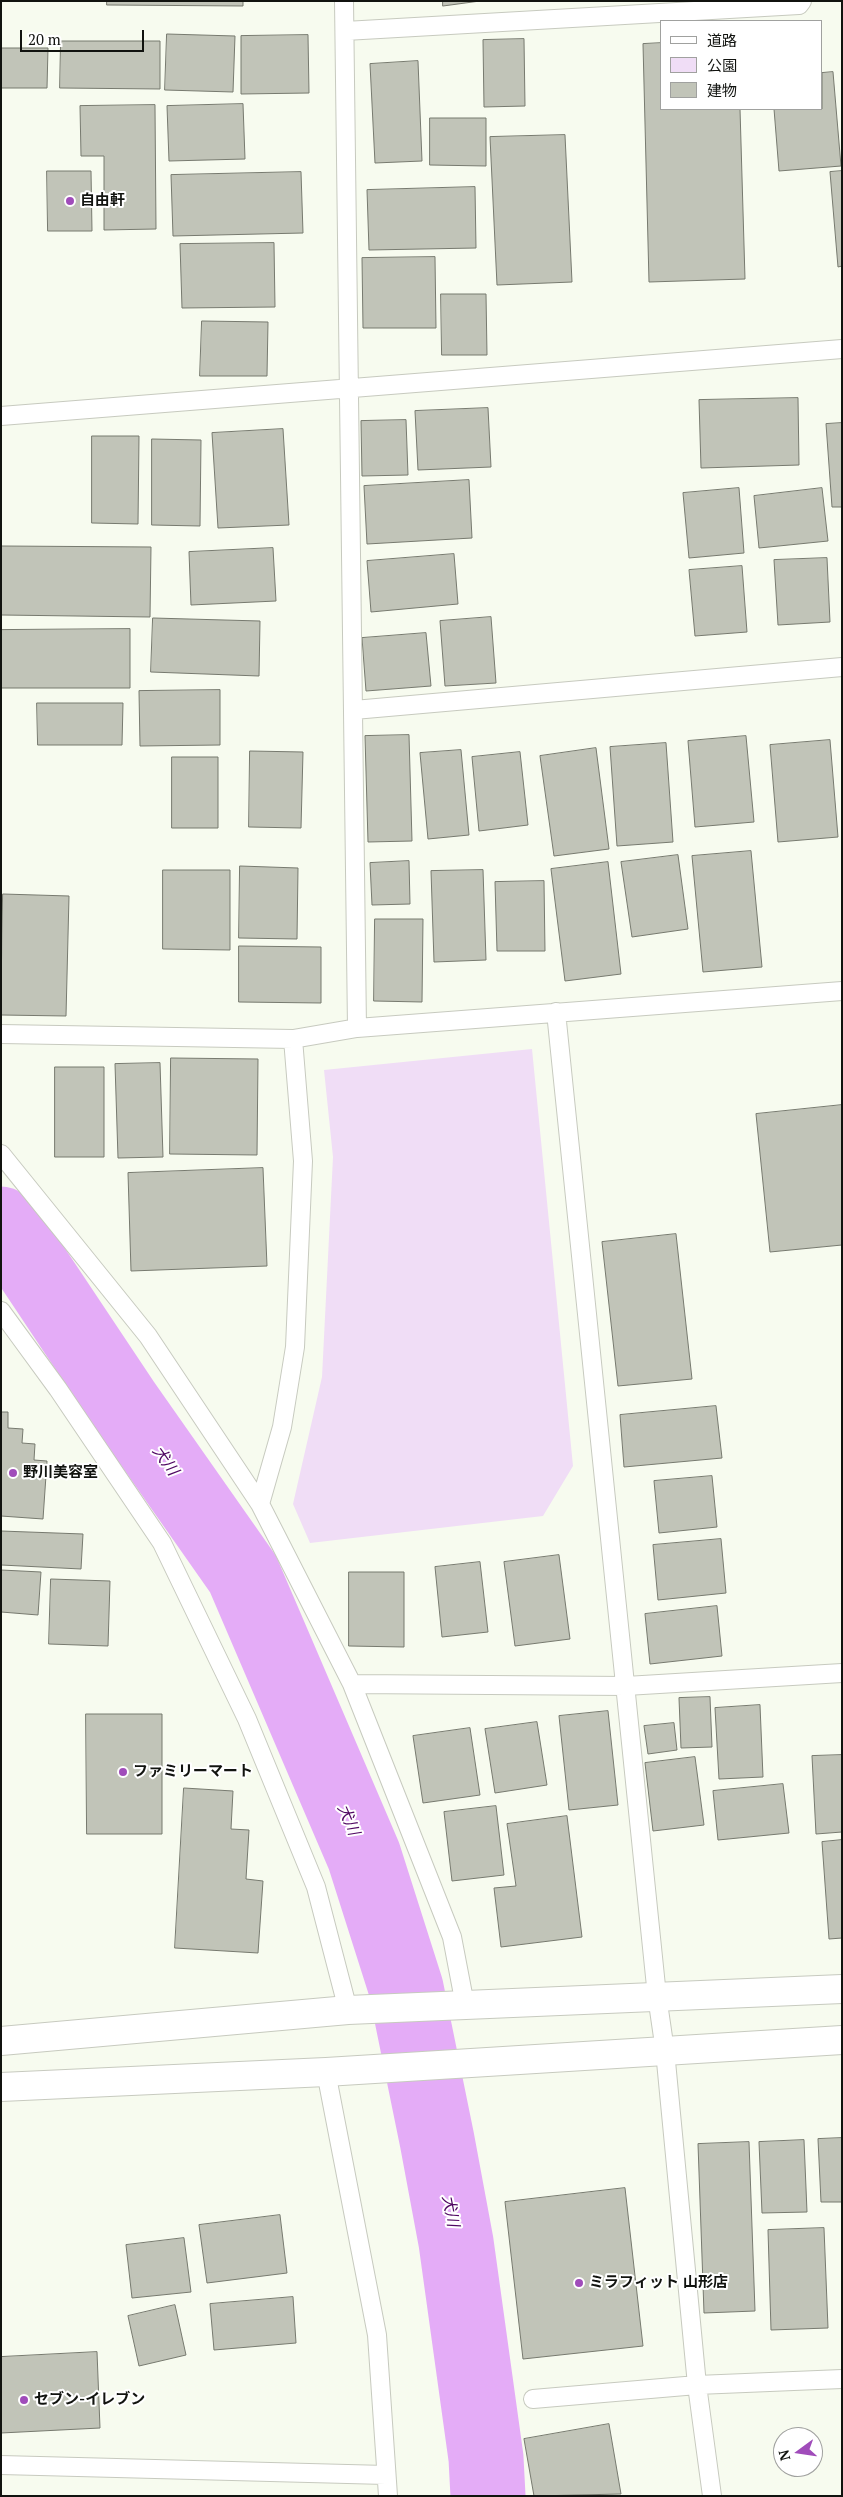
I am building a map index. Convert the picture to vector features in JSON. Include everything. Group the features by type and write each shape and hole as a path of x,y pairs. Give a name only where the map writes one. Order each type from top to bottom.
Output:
{"street":[{"path":"1,2041 354,2010 842,1988"},
{"path":"1,2087 326,2072 842,2040"}],"lane":[{"path":"344,1 357,1028"},
{"path":"345,31 799,5 802,1"},
{"path":"1,416 842,349"},
{"path":"354,710 842,667"},
{"path":"1,1034 293,1039 357,1028 842,991"},
{"path":"556,1012 657,1996 665,2051 697,2385 712,2496"},
{"path":"260,1504 282,1427 294,1347 303,1161 293,1039"},
{"path":"1,1154 148,1336 260,1504 352,1684 452,1937 465,2005"},
{"path":"1,1311 58,1389 162,1543 247,1720 316,1887 354,2010"},
{"path":"352,1684 626,1686 842,1673"},
{"path":"326,2072 378,2335 388,2496"},
{"path":"533,2398 697,2385 842,2379"},
{"path":"1,2464 386,2475"}],"green space":[{"path":"532,1049 573,1466 543,1516 310,1543 293,1504 322,1377 333,1157 324,1070"}],"building":[{"path":"107,1 243,1 243,6 107,5"},
{"path":"443,1 480,1 443,6"},
{"path":"167,34 235,36 233,92 165,90"},
{"path":"308,35 309,93 241,94 241,36"},
{"path":"524,39 525,106 484,107 483,40"},
{"path":"61,41 160,41 160,89 60,88"},
{"path":"660,43 660,110 740,110 745,279 649,282 643,44"},
{"path":"1,48 48,48 47,88 1,88"},
{"path":"418,61 422,161 375,163 370,64"},
{"path":"833,72 841,166 779,171 774,110 823,110 823,73"},
{"path":"243,104 245,159 169,161 167,106"},
{"path":"155,105 156,229 104,230 104,156 81,156 80,106"},
{"path":"430,118 486,118 486,166 430,165"},
{"path":"565,135 572,282 497,285 490,137"},
{"name":"自由軒","path":"47,171 91,171 92,231 48,231"},
{"path":"842,171 842,266 838,267 830,172"},
{"path":"301,172 303,233 173,236 171,175"},
{"path":"475,187 476,248 369,250 367,190"},
{"path":"274,243 275,307 182,308 180,244"},
{"path":"435,257 436,328 363,328 362,258"},
{"path":"441,294 486,294 487,355 442,355"},
{"path":"202,321 268,322 267,376 200,376"},
{"path":"798,398 799,465 701,468 699,400"},
{"path":"488,408 491,467 418,470 415,411"},
{"path":"406,420 408,475 362,476 361,421"},
{"path":"842,423 842,507 832,507 826,424"},
{"path":"283,429 289,525 218,528 212,433"},
{"path":"92,436 139,436 138,524 92,523"},
{"path":"152,439 201,440 200,526 152,525"},
{"path":"469,480 472,538 367,544 364,486"},
{"path":"739,488 744,553 689,558 683,493"},
{"path":"822,488 828,541 759,548 754,496"},
{"path":"1,546 151,547 150,617 1,615"},
{"path":"273,548 276,601 191,605 189,552"},
{"path":"454,554 458,604 371,612 367,561"},
{"path":"827,558 830,622 778,625 774,560"},
{"path":"742,566 747,632 695,636 689,570"},
{"path":"491,617 496,683 445,686 440,621"},
{"path":"153,618 260,621 259,676 151,672"},
{"path":"130,629 130,688 1,688 1,630"},
{"path":"426,633 431,686 366,691 362,638"},
{"path":"220,690 220,745 140,746 139,691"},
{"path":"37,703 123,703 122,745 38,745"},
{"path":"409,735 412,841 368,842 365,736"},
{"path":"746,736 754,822 695,827 688,741"},
{"path":"830,740 838,837 778,842 770,745"},
{"path":"666,743 673,842 617,846 610,747"},
{"path":"596,748 609,849 554,856 540,756"},
{"path":"461,750 469,835 428,839 420,753"},
{"path":"250,751 303,752 301,828 249,827"},
{"path":"520,752 528,825 479,831 472,757"},
{"path":"172,757 218,757 218,828 172,828"},
{"path":"751,851 762,967 703,972 692,856"},
{"path":"678,855 688,929 632,937 621,862"},
{"path":"409,861 410,904 372,905 370,863"},
{"path":"608,862 621,974 565,981 551,869"},
{"path":"240,866 298,868 297,939 239,938"},
{"path":"163,870 230,870 230,950 163,949"},
{"path":"483,870 486,960 434,962 431,871"},
{"path":"544,881 545,951 497,951 495,882"},
{"path":"3,894 69,896 66,1016 1,1015"},
{"path":"375,919 423,919 422,1002 374,1001"},
{"path":"239,946 321,947 321,1003 239,1002"},
{"path":"171,1058 258,1059 257,1155 170,1154"},
{"path":"160,1063 163,1157 118,1158 115,1064"},
{"path":"55,1067 104,1067 104,1157 55,1157"},
{"path":"842,1105 842,1245 770,1252 756,1114"},
{"path":"263,1168 267,1266 131,1271 128,1173"},
{"path":"676,1234 692,1379 618,1386 602,1242"},
{"path":"716,1406 722,1458 624,1467 620,1415"},
{"path":"1,1412 8,1412 8,1428 23,1429 22,1443 35,1444 34,1460 47,1461 43,1519 1,1516"},
{"path":"712,1476 717,1527 659,1533 654,1481"},
{"path":"1,1531 83,1534 81,1569 1,1565"},
{"path":"721,1539 726,1593 658,1600 653,1545"},
{"path":"559,1555 570,1639 515,1646 504,1562"},
{"path":"480,1562 488,1632 442,1637 435,1567"},
{"path":"1,1570 41,1572 38,1615 1,1612"},
{"path":"349,1572 404,1572 404,1647 349,1646"},
{"path":"51,1579 110,1581 108,1646 49,1644"},
{"path":"717,1606 722,1656 650,1664 645,1614"},
{"path":"710,1697 712,1747 681,1748 679,1698"},
{"path":"760,1705 763,1777 719,1779 715,1708"},
{"path":"608,1711 618,1805 569,1810 559,1716"},
{"path":"86,1714 162,1714 162,1834 87,1834"},
{"path":"537,1722 547,1785 495,1793 485,1729"},
{"path":"674,1723 677,1750 648,1754 644,1726"},
{"path":"470,1728 480,1795 423,1803 413,1736"},
{"path":"842,1755 842,1832 816,1834 812,1756"},
{"path":"695,1757 704,1825 653,1831 645,1763"},
{"path":"783,1784 789,1833 718,1840 713,1791"},
{"path":"184,1788 233,1791 231,1829 249,1830 246,1879 263,1881 258,1953 175,1948"},
{"path":"496,1806 504,1875 452,1881 444,1812"},
{"path":"567,1816 582,1937 501,1947 494,1888 516,1886 507,1824"},
{"path":"842,1840 842,1938 829,1939 822,1842"},
{"path":"842,2138 842,2202 821,2202 818,2139"},
{"path":"804,2140 807,2212 762,2213 759,2142"},
{"path":"749,2142 755,2311 704,2313 698,2144"},
{"path":"625,2188 643,2346 523,2359 505,2202"},
{"path":"280,2215 287,2273 207,2283 199,2225"},
{"path":"824,2228 828,2328 771,2330 768,2230"},
{"path":"184,2238 191,2292 132,2298 126,2245"},
{"path":"293,2297 296,2343 214,2350 210,2304"},
{"path":"175,2305 186,2355 139,2366 128,2316"},
{"path":"97,2352 100,2428 1,2433 1,2357"},
{"path":"609,2424 621,2494 534,2496 524,2439"}],"waterway":[{"name":"犬川","path":"1,1224 243,1574 364,1856 406,1988 437,2140 456,2242 486,2458 488,2496"}],"place":[{"name":"自由軒","path":"70,201"},
{"name":"野川美容室","path":"13,1473"},
{"name":"ファミリーマート","path":"123,1772"},
{"name":"ミラフィット 山形店","path":"579,2283"},
{"name":"セブン-イレブン","path":"24,2400"}]}
